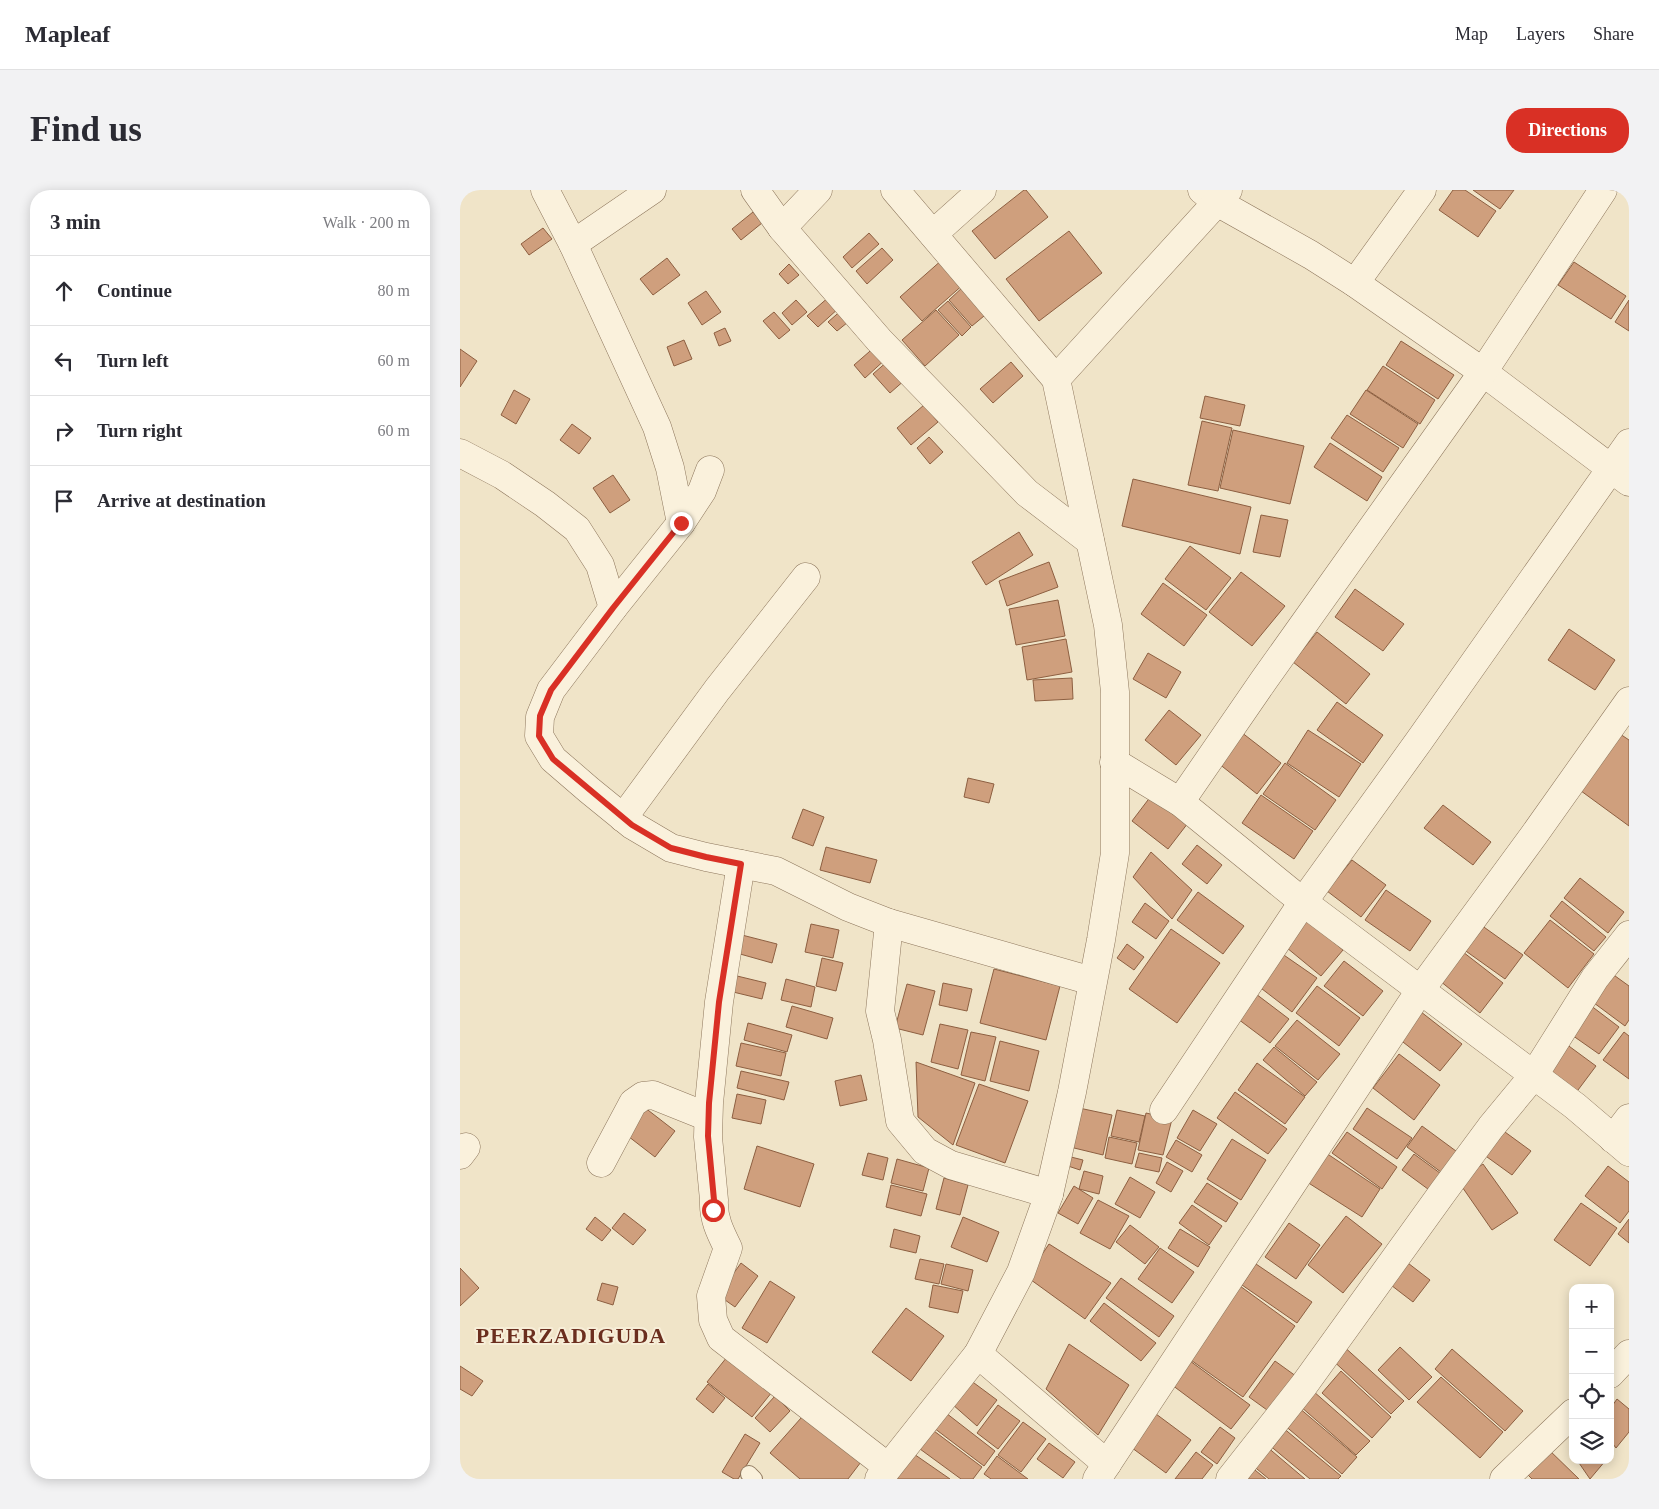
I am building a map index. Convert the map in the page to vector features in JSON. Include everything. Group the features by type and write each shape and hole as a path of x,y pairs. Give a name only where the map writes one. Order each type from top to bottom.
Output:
{"street":[{"path":"545,190 573,244 657,427 670,468 681,523"},
{"path":"573,244 652,190"},
{"path":"755,190 782,228 878,340 1027,493 1090,541"},
{"path":"782,228 818,190"},
{"path":"741,864 719,1002 708,1117 714,1200 713,1210 716,1225 728,1248 711,1296 713,1320 721,1338 884,1473 978,1354 1021,1272 1049,1194 1072,1092 1101,940 1115,853 1115,692 1108,625 1056,378 895,190"},
{"path":"933,234 982,190"},
{"path":"1355,283 1422,190"},
{"path":"1180,802 1482,372 1604,190"},
{"path":"1056,378 1216,194 1355,283 1482,372 1620,475"},
{"path":"1164,1110 1303,902 1419,741 1620,475 1629,443"},
{"path":"460,453 502,475 546,504 578,529 600,565 613,608"},
{"path":"710,470 702,490 681,523 551,690 540,716 539,736 553,759 632,825 671,848 776,872 848,907 889,923 1092,981"},
{"path":"623,818 717,690 806,577"},
{"path":"978,1354 1102,1472 1421,989 1629,701"},
{"path":"1114,762 1180,802 1303,902 1575,1106 1624,1136"},
{"path":"889,923 880,1011 887,1040 900,1121 925,1151 951,1165 1049,1194"},
{"path":"1230,1479 1304,1385 1491,1127 1534,1075 1595,978 1629,935"},
{"path":"601,1163 633,1102 643,1096 653,1095 708,1117"},
{"path":"1614,1370 1629,1354"},
{"path":"1504,1479 1569,1417"}],"building":[{"path":"1024,190 1048,217 995,259 972,231"},
{"path":"1453,190 1465,190 1496,211 1478,237 1439,210"},
{"path":"1473,190 1514,190 1500,209"},
{"path":"753,212 762,223 741,240 732,229"},
{"path":"543,228 552,239 529,255 521,244"},
{"path":"1069,231 1102,273 1039,321 1006,279"},
{"path":"869,233 879,244 852,268 843,257"},
{"path":"882,248 893,260 867,284 856,271"},
{"path":"667,258 680,275 653,295 640,279"},
{"path":"943,259 965,283 922,321 900,297"},
{"path":"1574,262 1626,296 1611,319 1558,285"},
{"path":"789,264 799,275 788,284 779,274"},
{"path":"965,285 990,311 972,326 949,300"},
{"path":"706,291 721,312 702,325 688,303"},
{"path":"830,296 840,307 818,327 807,316"},
{"path":"796,300 807,312 792,325 782,313"},
{"path":"1629,300 1629,331 1615,322"},
{"path":"948,301 971,327 962,336 938,310"},
{"path":"844,308 853,318 837,331 828,322"},
{"path":"936,310 959,335 925,366 902,340"},
{"path":"774,312 790,330 779,339 763,321"},
{"path":"725,328 731,341 719,346 714,333"},
{"path":"684,340 692,359 674,366 667,347"},
{"path":"1401,341 1454,375 1438,399 1386,365"},
{"path":"877,345 888,357 865,378 854,365"},
{"path":"460,349 477,361 460,387"},
{"path":"889,360 906,379 890,393 873,374"},
{"path":"1011,362 1023,376 993,403 980,389"},
{"path":"1383,366 1435,400 1420,424 1367,390"},
{"path":"514,390 530,399 516,424 501,415"},
{"path":"1366,390 1418,424 1403,448 1350,414"},
{"path":"1205,396 1245,405 1240,426 1200,418"},
{"path":"924,405 938,422 911,445 897,428"},
{"path":"1347,415 1399,448 1383,472 1331,438"},
{"path":"1202,421 1232,428 1218,491 1188,485"},
{"path":"572,424 591,438 579,454 560,440"},
{"path":"1233,430 1304,446 1290,504 1220,488"},
{"path":"929,437 943,452 930,464 917,448"},
{"path":"1330,443 1382,477 1367,501 1314,467"},
{"path":"613,475 630,500 610,513 593,488"},
{"path":"1133,479 1251,507 1240,554 1122,526"},
{"path":"1261,515 1288,520 1280,557 1253,552"},
{"path":"1019,532 1033,555 986,585 972,562"},
{"path":"1190,546 1231,578 1206,610 1165,579"},
{"path":"1049,562 1058,587 1007,606 999,581"},
{"path":"1241,572 1285,606 1252,646 1209,612"},
{"path":"1163,583 1207,615 1184,646 1141,614"},
{"path":"1355,589 1404,624 1383,651 1335,617"},
{"path":"1058,600 1065,636 1016,645 1009,609"},
{"path":"1569,629 1615,660 1595,690 1548,660"},
{"path":"1317,632 1370,674 1346,704 1293,662"},
{"path":"1066,639 1072,672 1027,680 1022,647"},
{"path":"1148,653 1181,672 1166,698 1133,679"},
{"path":"1072,678 1073,699 1035,701 1033,680"},
{"path":"1337,702 1383,735 1363,763 1317,730"},
{"path":"1169,710 1201,735 1176,765 1145,740"},
{"path":"1308,730 1361,764 1339,797 1287,763"},
{"path":"1241,732 1281,763 1257,794 1218,763"},
{"path":"1617,732 1629,740 1629,826 1577,788"},
{"path":"1285,763 1336,800 1315,830 1263,794"},
{"path":"968,778 994,784 989,803 964,797"},
{"path":"1261,795 1313,831 1294,859 1242,823"},
{"path":"1151,796 1188,823 1168,849 1132,821"},
{"path":"1443,805 1491,842 1473,865 1424,828"},
{"path":"803,809 824,817 813,846 792,838"},
{"path":"1197,845 1222,865 1207,884 1182,864"},
{"path":"826,847 877,860 870,883 820,870"},
{"path":"1151,852 1192,890 1172,919 1133,877"},
{"path":"1352,860 1386,885 1361,917 1327,891"},
{"path":"1580,878 1624,912 1608,933 1564,898"},
{"path":"1386,890 1431,921 1410,951 1365,920"},
{"path":"1198,892 1244,926 1223,954 1177,920"},
{"path":"1562,901 1606,937 1594,951 1550,916"},
{"path":"1145,903 1169,921 1156,939 1132,922"},
{"path":"1304,917 1343,950 1321,976 1281,943"},
{"path":"1550,920 1594,954 1568,988 1524,953"},
{"path":"811,924 839,930 833,958 805,952"},
{"path":"1481,925 1523,955 1505,979 1463,949"},
{"path":"1171,929 1220,963 1177,1023 1129,989"},
{"path":"738,934 777,944 772,963 733,952"},
{"path":"1127,944 1144,957 1134,970 1117,958"},
{"path":"1278,951 1317,978 1292,1012 1253,982"},
{"path":"1463,952 1503,983 1480,1013 1440,981"},
{"path":"822,958 843,963 836,991 816,986"},
{"path":"1344,961 1383,991 1363,1016 1324,986"},
{"path":"994,969 1060,986 1046,1040 980,1023"},
{"path":"1611,973 1629,986 1629,1020 1625,1026 1590,1000"},
{"path":"733,975 766,983 762,999 729,991"},
{"path":"786,979 815,987 811,1007 781,1000"},
{"path":"943,983 972,989 967,1011 939,1005"},
{"path":"907,984 935,991 923,1035 895,1028"},
{"path":"1317,986 1360,1018 1339,1046 1296,1013"},
{"path":"1256,994 1289,1019 1270,1043 1238,1019"},
{"path":"1590,1005 1619,1027 1599,1054 1569,1033"},
{"path":"792,1006 833,1018 827,1039 786,1027"},
{"path":"1416,1008 1462,1044 1440,1071 1394,1035"},
{"path":"1297,1020 1340,1054 1318,1080 1275,1046"},
{"path":"748,1023 792,1035 787,1052 744,1040"},
{"path":"940,1024 968,1030 958,1069 931,1062"},
{"path":"971,1032 996,1037 985,1081 961,1075"},
{"path":"1624,1032 1629,1036 1629,1079 1603,1060"},
{"path":"1000,1041 1039,1051 1029,1091 990,1081"},
{"path":"1562,1041 1596,1066 1575,1094 1541,1068"},
{"path":"741,1043 786,1053 781,1076 736,1066"},
{"path":"1274,1047 1317,1082 1305,1096 1263,1060"},
{"path":"1399,1054 1440,1085 1414,1120 1373,1088"},
{"path":"916,1062 975,1083 953,1145 918,1117"},
{"path":"1257,1063 1305,1097 1285,1124 1238,1090"},
{"path":"741,1071 789,1082 784,1100 737,1088"},
{"path":"861,1075 867,1100 840,1106 835,1081"},
{"path":"979,1084 1028,1101 1005,1163 956,1145"},
{"path":"1235,1092 1287,1129 1268,1154 1217,1118"},
{"path":"737,1094 766,1100 761,1124 732,1118"},
{"path":"644,1107 675,1131 655,1157 624,1133"},
{"path":"1079,1108 1112,1115 1103,1155 1070,1147"},
{"path":"1367,1108 1412,1138 1397,1159 1353,1129"},
{"path":"1117,1110 1145,1116 1139,1142 1111,1136"},
{"path":"1193,1110 1217,1124 1200,1151 1177,1138"},
{"path":"1146,1113 1172,1119 1163,1155 1138,1150"},
{"path":"1494,1124 1531,1151 1512,1175 1476,1149"},
{"path":"1422,1126 1460,1154 1445,1175 1407,1147"},
{"path":"1347,1132 1397,1167 1382,1189 1332,1153"},
{"path":"1109,1137 1137,1143 1132,1164 1105,1158"},
{"path":"1232,1139 1266,1160 1241,1200 1207,1179"},
{"path":"1176,1140 1202,1155 1192,1172 1166,1157"},
{"path":"757,1146 814,1164 800,1207 744,1189"},
{"path":"868,1153 888,1158 883,1180 862,1175"},
{"path":"1139,1153 1162,1158 1159,1172 1135,1167"},
{"path":"1326,1153 1380,1189 1362,1217 1307,1182"},
{"path":"1414,1154 1444,1176 1432,1192 1402,1170"},
{"path":"1071,1157 1083,1160 1080,1170 1068,1166"},
{"path":"897,1159 929,1168 923,1191 891,1183"},
{"path":"1167,1162 1183,1171 1171,1192 1156,1183"},
{"path":"1483,1164 1518,1213 1492,1230 1458,1181"},
{"path":"1608,1166 1629,1182 1629,1211 1620,1223 1585,1196"},
{"path":"1084,1171 1103,1176 1099,1194 1079,1189"},
{"path":"1130,1177 1155,1192 1140,1218 1115,1204"},
{"path":"944,1178 968,1185 960,1215 936,1209"},
{"path":"1207,1183 1238,1203 1226,1222 1194,1202"},
{"path":"891,1185 927,1194 921,1216 886,1207"},
{"path":"1074,1186 1093,1198 1078,1224 1058,1213"},
{"path":"1098,1200 1129,1216 1110,1249 1080,1233"},
{"path":"1581,1203 1617,1228 1590,1266 1554,1240"},
{"path":"1192,1205 1222,1226 1209,1245 1179,1223"},
{"path":"624,1213 646,1230 633,1245 612,1228"},
{"path":"1346,1216 1382,1244 1343,1293 1308,1265"},
{"path":"595,1217 611,1230 602,1241 586,1229"},
{"path":"963,1217 999,1232 987,1262 951,1247"},
{"path":"1629,1219 1629,1243 1618,1234"},
{"path":"1289,1223 1320,1245 1296,1279 1265,1257"},
{"path":"1130,1225 1159,1247 1145,1264 1116,1242"},
{"path":"894,1229 920,1236 916,1253 890,1247"},
{"path":"1180,1229 1210,1247 1198,1267 1168,1248"},
{"path":"1049,1244 1111,1283 1085,1319 1027,1277"},
{"path":"1160,1248 1194,1272 1172,1303 1138,1279"},
{"path":"920,1259 944,1264 939,1284 915,1279"},
{"path":"1404,1260 1430,1280 1413,1302 1387,1282"},
{"path":"741,1263 758,1276 735,1307 718,1295"},
{"path":"946,1264 973,1270 968,1291 941,1284"},
{"path":"1256,1264 1312,1302 1297,1323 1242,1285"},
{"path":"460,1268 479,1288 460,1306"},
{"path":"1121,1278 1174,1316 1159,1337 1106,1298"},
{"path":"770,1281 795,1297 767,1343 742,1328"},
{"path":"602,1283 618,1287 613,1305 597,1300"},
{"path":"933,1285 963,1291 958,1313 929,1307"},
{"path":"1240,1286 1295,1326 1243,1397 1188,1358"},
{"path":"1104,1303 1156,1343 1141,1361 1090,1321"},
{"path":"906,1308 944,1336 911,1381 872,1352"},
{"path":"1069,1344 1129,1385 1098,1435 1046,1389"},
{"path":"1341,1344 1404,1401 1391,1414 1329,1357"},
{"path":"1400,1347 1432,1377 1409,1400 1378,1370"},
{"path":"1452,1349 1523,1411 1505,1431 1435,1369"},
{"path":"727,1357 772,1392 752,1417 707,1382"},
{"path":"1186,1358 1250,1405 1231,1429 1168,1382"},
{"path":"1275,1361 1300,1379 1274,1415 1249,1397"},
{"path":"460,1366 483,1381 472,1396 460,1389"},
{"path":"1341,1371 1391,1417 1372,1438 1322,1393"},
{"path":"1441,1377 1503,1432 1480,1458 1417,1402"},
{"path":"970,1380 997,1400 977,1426 952,1404"},
{"path":"708,1384 725,1398 713,1413 696,1399"},
{"path":"1313,1391 1370,1441 1356,1455 1300,1406"},
{"path":"775,1396 790,1411 770,1432 755,1418"},
{"path":"1617,1399 1629,1409 1629,1432 1616,1448 1614,1445 1614,1403"},
{"path":"998,1405 1020,1421 998,1449 977,1433"},
{"path":"1298,1407 1357,1457 1342,1474 1283,1424"},
{"path":"1148,1408 1191,1440 1166,1473 1124,1442"},
{"path":"809,1409 864,1458 848,1479 800,1479 770,1453"},
{"path":"946,1413 995,1451 984,1466 934,1428"},
{"path":"1023,1422 1046,1439 1021,1472 998,1455"},
{"path":"1220,1427 1235,1438 1217,1464 1201,1452"},
{"path":"1282,1427 1341,1476 1338,1479 1310,1479 1268,1444"},
{"path":"934,1431 982,1467 973,1479 961,1479 920,1449"},
{"path":"745,1434 760,1443 738,1479 734,1479 722,1472"},
{"path":"1049,1443 1075,1462 1063,1478 1037,1459"},
{"path":"1266,1446 1305,1479 1269,1479 1251,1464"},
{"path":"1546,1447 1579,1479 1532,1479 1523,1470"},
{"path":"911,1452 950,1479 893,1479"},
{"path":"1196,1452 1213,1465 1202,1479 1175,1479"},
{"path":"997,1456 1028,1479 991,1479 984,1474"},
{"path":"1580,1464 1603,1464 1590,1479"},
{"path":"1250,1466 1266,1479 1240,1479"}],"district":[{"name":"PEERZADIGUDA","path":"571,1335"}],"route":[{"path":"681,523 551,690 540,716 539,736 553,759 632,825 671,848 741,864 719,1002 709,1103 708,1136 714,1200 713,1210"}]}
